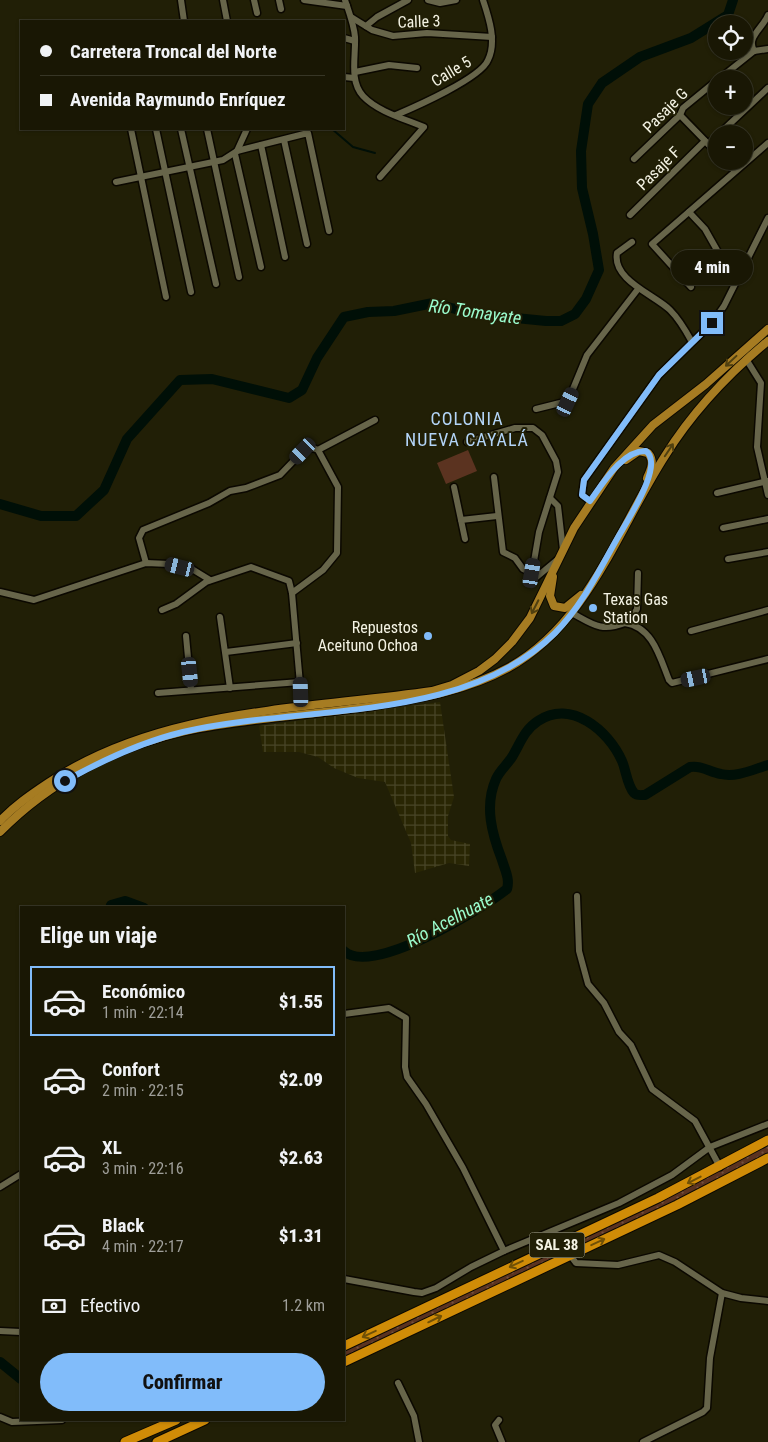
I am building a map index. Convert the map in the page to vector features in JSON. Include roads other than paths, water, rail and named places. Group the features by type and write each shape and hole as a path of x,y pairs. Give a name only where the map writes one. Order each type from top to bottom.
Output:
{"highway":[{"name":"SAL 38","path":"345,1346 720,1167 768,1140"},
{"name":"SAL 38","path":"345,1362 677,1205 768,1158"},
{"path":"125,1442 174,1421"},
{"path":"157,1442 203,1421"}],"main road":[{"path":"0,821 26,797 63,774 126,742 181,726 302,707 432,691 461,681 495,660 518,636 530,618 577,523 614,468 654,425 706,384 768,329"},
{"path":"0,832 41,795 117,753 183,732 425,698 485,680 517,663 544,643 572,613 688,421 726,378 768,341"},
{"path":"614,468 636,452 646,451 650,455 652,465 640,499"},
{"path":"556,564 550,596 551,602 556,608 569,607 590,586"}],"street":[{"path":"181,0 184,20"},
{"path":"223,0 227,20"},
{"path":"254,0 257,13"},
{"path":"279,0 281,9"},
{"path":"304,0 346,3 351,17 355,41 354,75 363,97 381,109 424,127 380,177"},
{"path":"366,26 377,17 408,0"},
{"path":"428,0 440,3 456,0"},
{"name":"Calle 5","path":"396,115 436,96 483,68 490,56 492,37 483,0"},
{"path":"768,16 764,26 750,42 754,51 768,49"},
{"name":"Calle 3","path":"351,17 366,26 393,36 426,33 492,37"},
{"path":"345,38 355,41"},
{"name":"Pasaje G","path":"730,70 754,51"},
{"path":"345,76 389,65 417,68"},
{"name":"Pasaje G","path":"634,159 680,115 683,108 708,87"},
{"path":"729,125 768,88"},
{"path":"680,115 707,142"},
{"path":"131,130 166,297"},
{"path":"156,130 191,292"},
{"path":"181,130 216,284"},
{"path":"207,130 239,277"},
{"path":"247,130 236,152 261,267"},
{"path":"116,182 214,162 236,152 308,133 329,231"},
{"path":"284,140 307,244"},
{"name":"Pasaje F","path":"630,215 707,142"},
{"path":"691,287 652,244 768,142"},
{"path":"262,145 285,257"},
{"path":"689,212 705,229 726,266 739,274"},
{"path":"590,501 582,495 584,480 659,375 724,306 768,218"},
{"path":"632,242 621,249 616,259 621,270 638,289 669,309 692,342"},
{"path":"536,409 568,402 587,355 638,289"},
{"path":"746,359 761,383 758,447 768,495"},
{"path":"318,450 375,420"},
{"path":"467,442 515,428 526,427 538,431 558,466 539,532 532,573 533,580 556,564"},
{"path":"146,563 139,538 142,530 209,503 230,491 246,488 280,475 303,451 313,448 318,450 338,487 336,553 323,570 292,593"},
{"path":"494,477 497,516 503,552 515,558 522,569 532,573"},
{"path":"717,493 766,481"},
{"path":"454,487 465,539"},
{"path":"550,498 558,506 562,522 563,550"},
{"path":"461,520 497,516"},
{"path":"723,528 768,518"},
{"path":"562,522 568,527 577,523"},
{"path":"728,559 768,552"},
{"path":"0,592 34,600 146,563 169,564 192,569 210,580"},
{"path":"162,610 176,604 210,580 251,567 288,581 292,593 302,707"},
{"path":"628,623 637,609 638,573"},
{"path":"691,631 768,610"},
{"path":"572,613 598,627 607,628 628,623 635,626 655,644 667,677 672,683 768,659"},
{"path":"220,617 230,688"},
{"path":"186,636 192,690"},
{"path":"226,652 297,643"},
{"path":"158,693 300,682"},
{"path":"577,896 579,951 588,984 604,1003 619,1032 631,1045 652,1089 695,1121 720,1167"},
{"path":"345,1014 389,1008 406,1018 405,1067 407,1077 426,1104 463,1168 504,1251"},
{"path":"345,1279 422,1292 446,1283 504,1251 619,1203 672,1175 710,1146 768,1124"},
{"path":"0,1187 20,1175"},
{"path":"570,1255 576,1263 618,1265 659,1255 674,1262 722,1293 768,1302"},
{"path":"643,1442 703,1412 707,1408 708,1378 714,1325 722,1293"},
{"path":"0,1331 20,1332"},
{"path":"398,1383 414,1416 419,1442"},
{"path":"0,1417 12,1422 37,1421"},
{"path":"499,1420 495,1425 502,1442"}],"waterway":[{"name":"Río Tomayate","path":"0,504 41,516 76,516 104,490 127,439 180,380 212,379 289,398 302,390 317,358 344,317 368,312 394,311 433,303 474,314 546,321 561,321 575,314 586,299 599,270 582,188 581,151 588,104 602,83 640,57 691,38 728,15 733,0"},
{"path":"333,130 353,147 375,153"},
{"name":"Río Acelhuate","path":"345,951 358,957 377,955 401,948 452,924 507,889 507,874 495,840 491,820 490,799 492,789 498,776 526,733 538,721 551,715 575,716 587,721 598,729 616,749 630,786 634,793 638,795 645,795 690,767 733,775 768,765"},
{"name":"Río Acelhuate","path":"111,906 125,901 139,906"},
{"name":"Río Acelhuate","path":"0,1362 20,1378"}],"place":[{"name":"Texas Gas Station","path":"593,608"},
{"name":"Repuestos Aceituno Ochoa","path":"428,636"}],"district":[{"name":"COLONIA NUEVA CAYALÁ","path":"467,429"}]}
